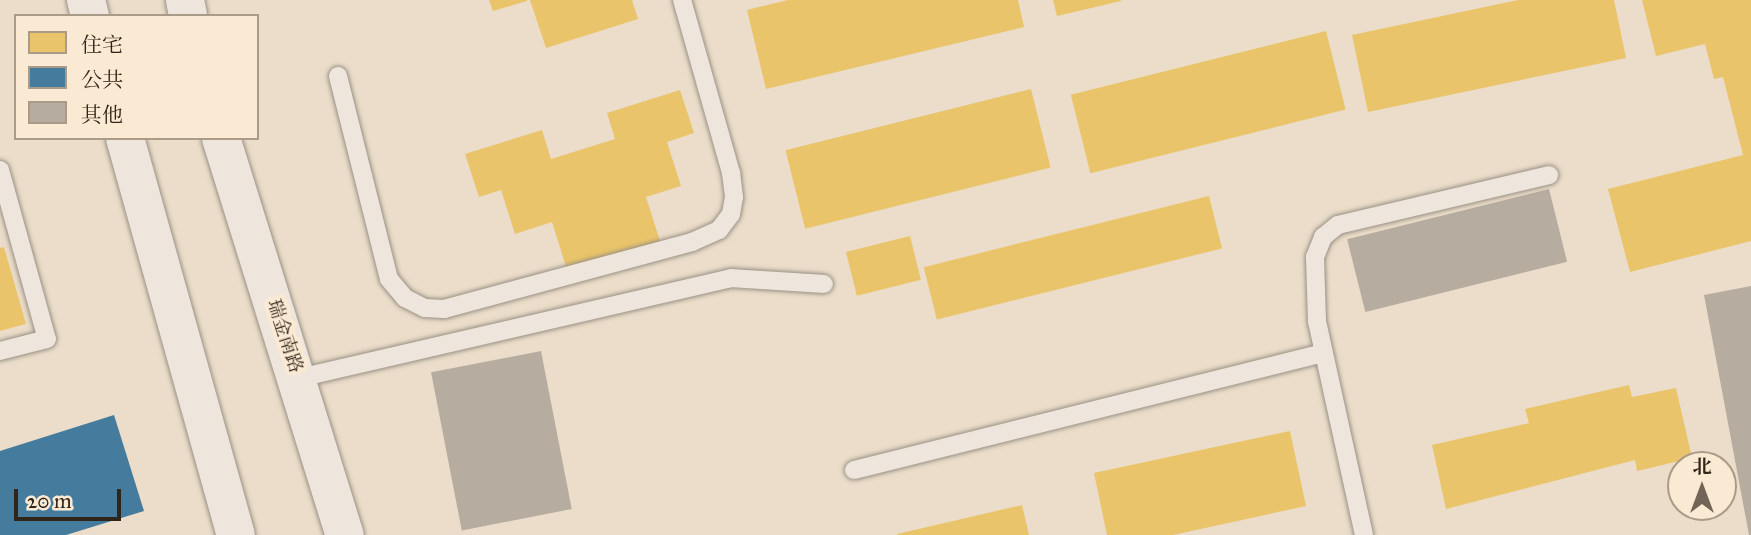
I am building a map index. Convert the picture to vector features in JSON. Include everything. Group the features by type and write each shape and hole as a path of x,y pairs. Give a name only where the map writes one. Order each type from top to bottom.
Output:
{"main road":[{"path":"126,140 236,535"},
{"name":"瑞金南路","path":"222,140 299,378 345,535"}],"lane":[{"path":"338,76 389,279 405,298 425,308 443,309 692,243 719,230 731,214 734,197 731,173 682,0"},
{"path":"0,170 47,339 0,351"},
{"path":"1364,535 1324,354 1313,288 1315,257 1323,237 1338,225 1549,175"},
{"path":"299,378 731,278 824,284"},
{"path":"853,470 1324,354"}],"building: 住宅":[{"path":"489,0 527,0 527,1 493,11"},
{"path":"530,0 632,0 638,19 546,48"},
{"path":"788,0 1018,0 1024,27 766,89 747,10"},
{"path":"1053,0 1121,0 1121,1 1057,16"},
{"path":"1518,0 1614,0 1626,58 1368,112 1352,35"},
{"path":"1642,0 1751,0 1751,241 1630,272 1608,189 1743,155 1723,77 1714,79 1705,44 1656,56"},
{"path":"1326,31 1346,110 1090,173 1071,95"},
{"path":"1031,89 1051,168 805,229 786,150"},
{"path":"680,90 694,133 667,142 681,186 646,197 660,241 567,270 552,222 515,234 501,190 479,197 465,154 542,130 551,159 615,139 607,113"},
{"path":"1209,196 1222,248 937,320 924,267"},
{"path":"910,236 921,280 857,296 846,252"},
{"path":"4,247 26,324 0,331 0,248"},
{"path":"1629,385 1632,397 1676,388 1690,451 1667,451 1667,464 1637,471 1635,460 1446,509 1432,445 1529,423 1525,409"},
{"path":"1290,431 1306,506 1173,535 1107,535 1094,473"},
{"path":"1022,505 1029,535 897,535 897,534"}],"building: 公共":[{"path":"114,415 144,511 66,535 0,535 0,451"}],"building: 其他":[{"path":"1549,189 1567,262 1365,312 1347,239"},
{"path":"1751,286 1751,535 1737,471 1737,451 1733,451 1704,295"},
{"path":"541,351 572,509 462,530 431,372"}]}
